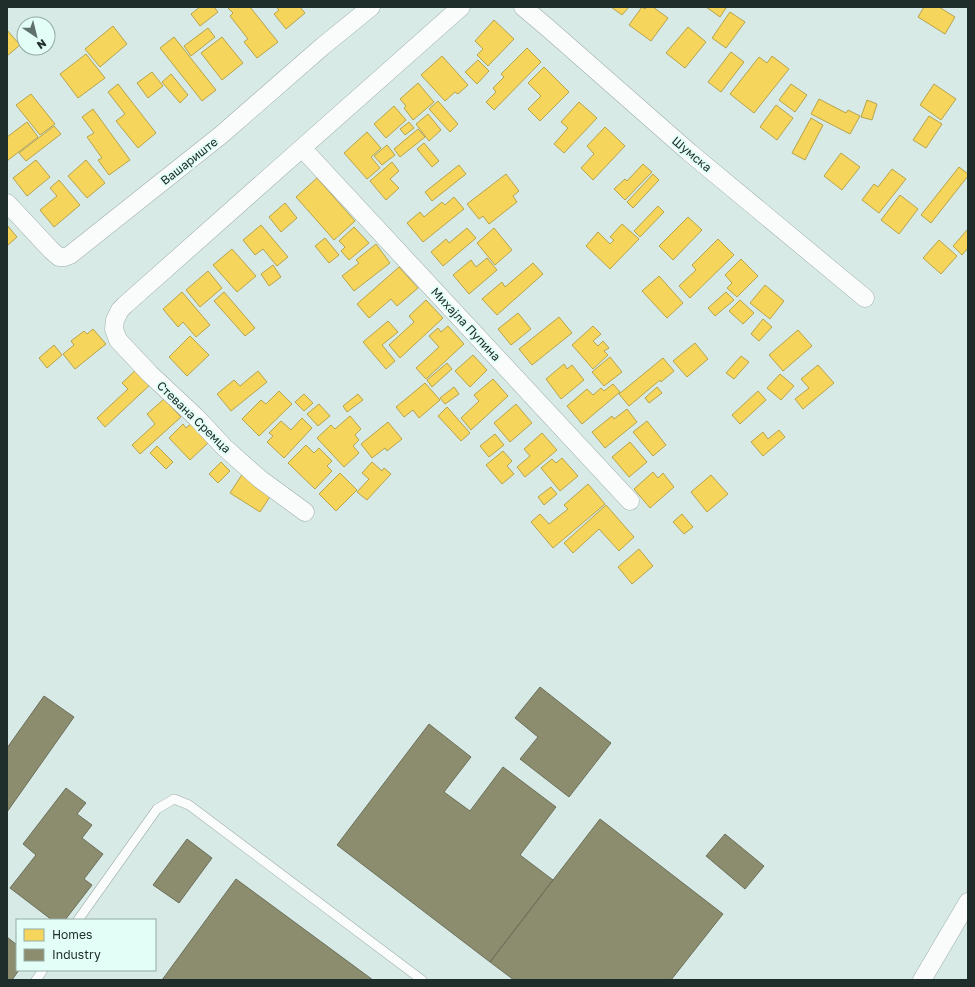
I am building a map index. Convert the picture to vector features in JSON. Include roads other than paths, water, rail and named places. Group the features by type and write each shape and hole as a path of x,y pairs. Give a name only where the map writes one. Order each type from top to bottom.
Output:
{"street":[{"name":"Вашариште","path":"7,203 59,257 70,255 222,135 323,46 371,7"},
{"path":"302,148 462,7"},
{"name":"Шумска","path":"523,7 689,152 865,298"},
{"name":"Стевана Сремца","path":"302,148 125,305 120,310 115,320 114,329 118,340 150,374 196,417 224,447 260,479 305,512"},
{"name":"Михајла Пупина","path":"302,148 630,501"},
{"path":"922,980 968,902"}],"lane":[{"path":"79,919 157,809 174,799 189,805 422,980"},
{"path":"36,980 42,971"}]}
